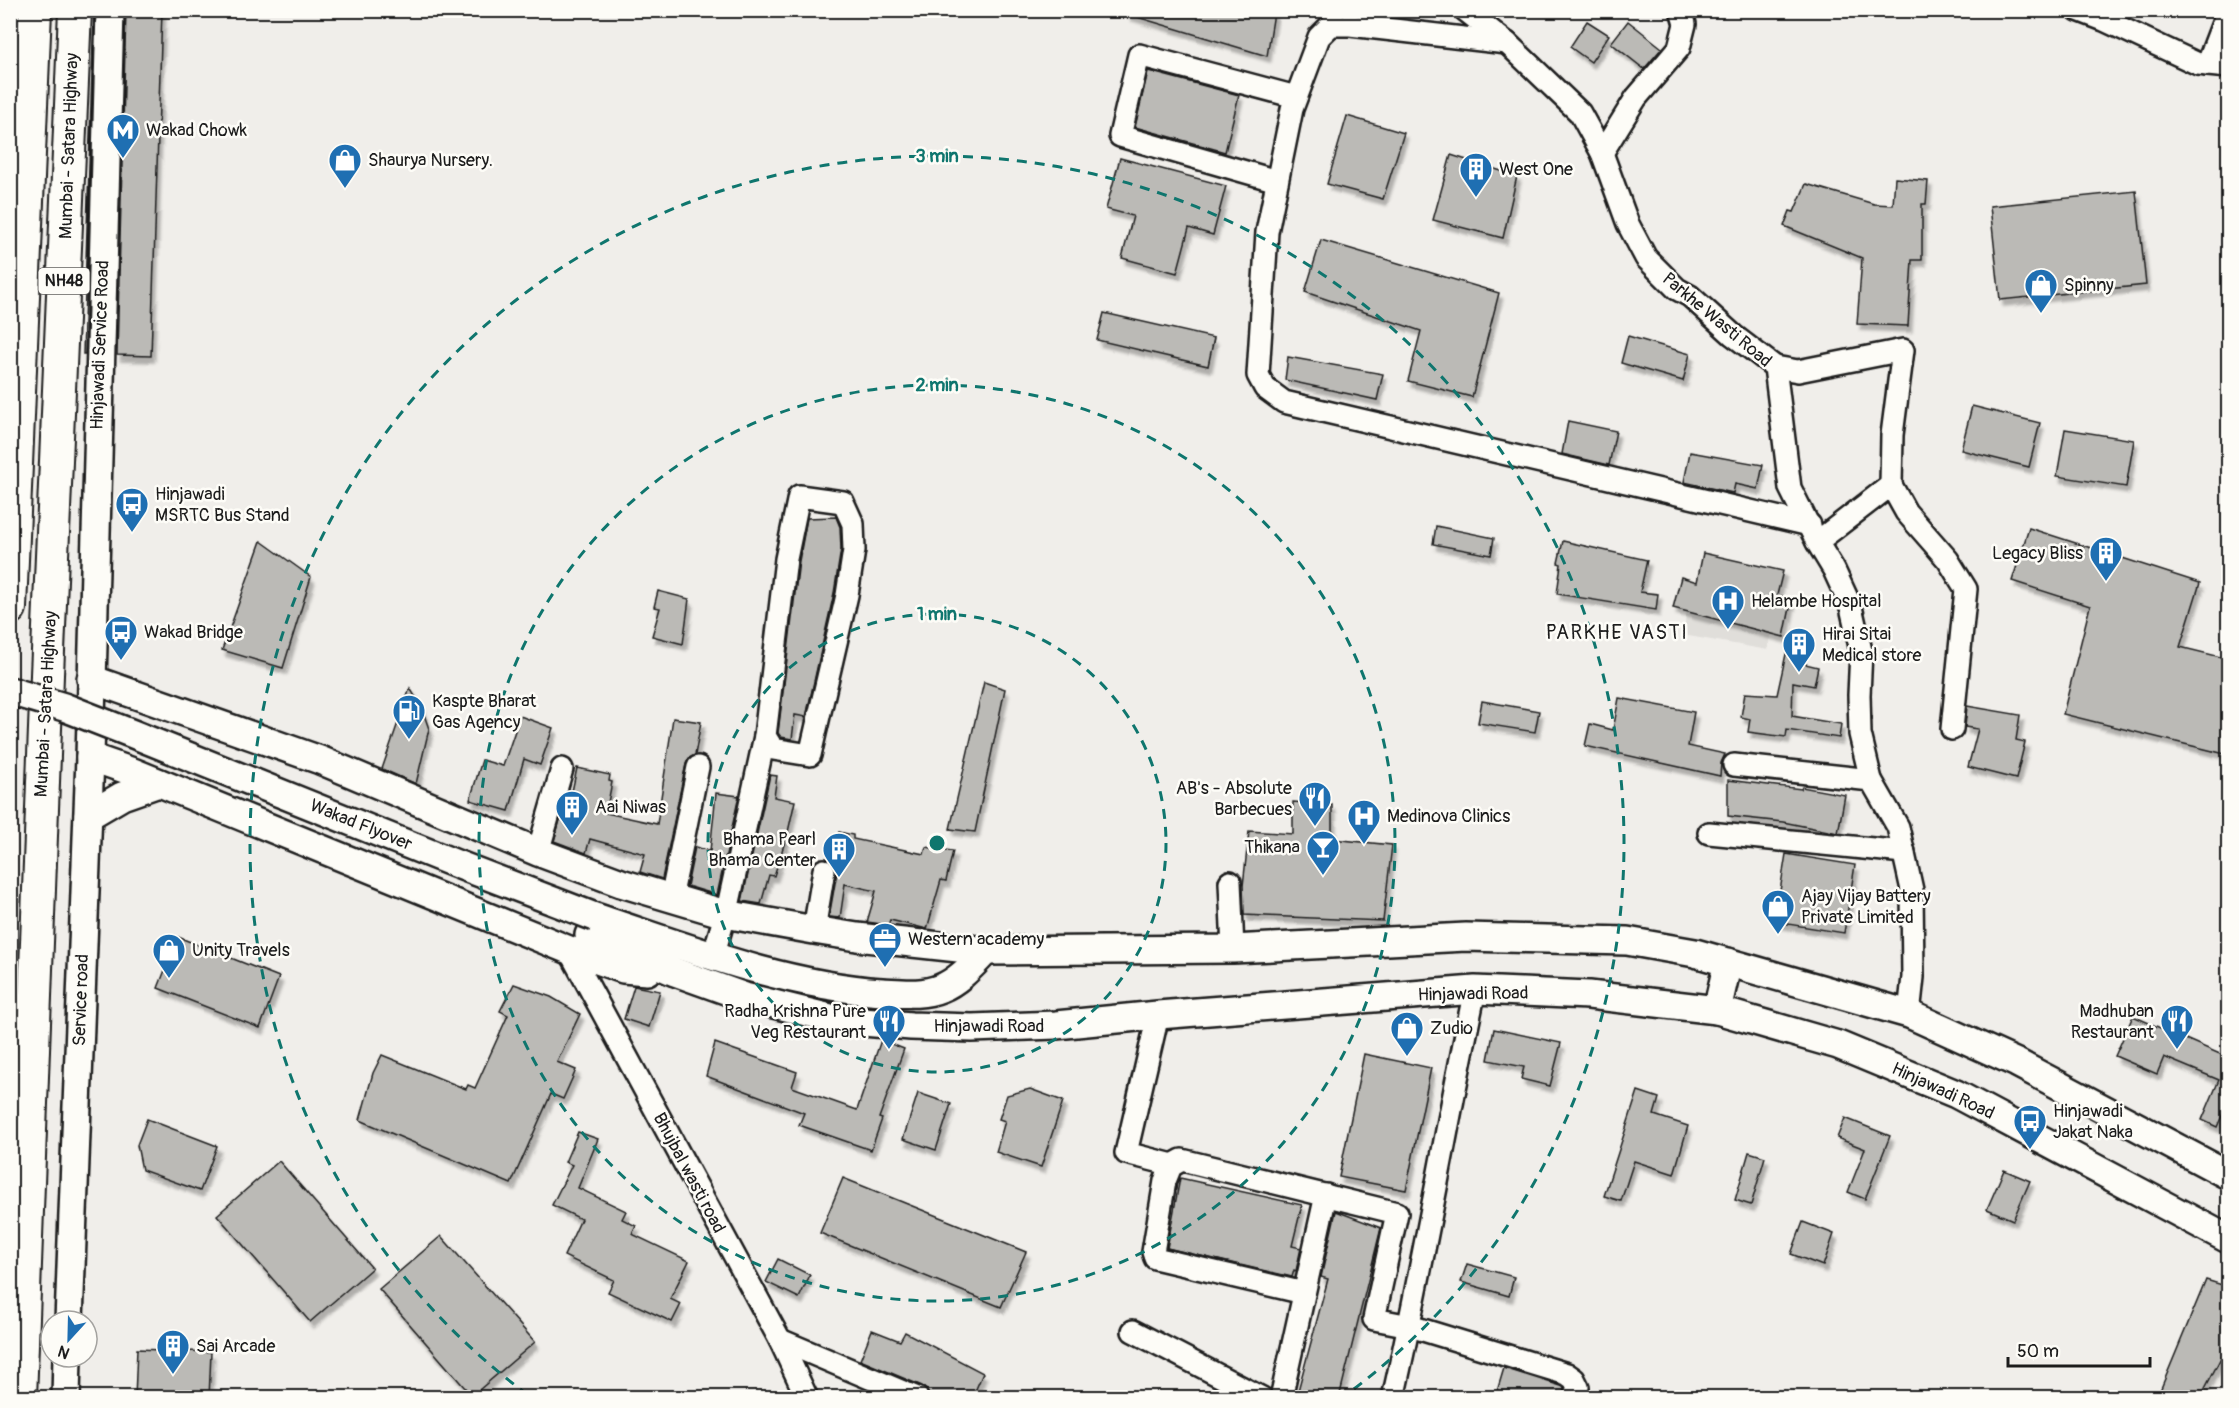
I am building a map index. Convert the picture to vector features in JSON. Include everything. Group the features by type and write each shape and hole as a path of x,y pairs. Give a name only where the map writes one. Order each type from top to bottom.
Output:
{"highway":[{"name":"NH48","path":"10,609 35,10"},
{"name":"Mumbai - Satara Highway","path":"20,1398 75,10"}],"main road":[{"name":"Hinjawadi Service Road","path":"91,679 110,10"},
{"name":"Service road","path":"69,1309 91,679"},
{"path":"91,679 320,760 538,852 621,883 725,914 814,930 986,951 1233,949 1466,937 1646,943 1695,953 1909,1014 2017,1063 2229,1175"},
{"name":"Wakad Flyover","path":"10,691 64,707 454,863 585,934 713,956"},
{"name":"Wakad Flyover","path":"10,708 129,748 675,972"},
{"path":"90,757 585,934"},
{"path":"88,816 122,796 159,783"},
{"name":"Hinjawadi Road","path":"713,956 782,975 849,989 912,994 941,988 960,976 986,951"},
{"path":"1717,1010 1728,962"},
{"name":"Hinjawadi Road","path":"675,972 746,997 839,1020 972,1028 1056,1025 1475,990 1589,995 1717,1010 1838,1045 1956,1094 2229,1239"},
{"path":"66,1398 67,1369"}],"street":[{"name":"Parkhe Wasti Road","path":"1465,10 1508,44 1580,113 1602,153 1628,224 1646,258 1677,289 1775,367 1790,488 1851,607 1861,651 1860,735 1871,780 1898,827 1912,890 1913,976 1909,1014"},
{"path":"1602,153 1636,98 1679,48 1685,24 1681,10"},
{"path":"2078,10 2106,15 2198,64 2229,67"},
{"path":"2207,65 2228,10"},
{"path":"1508,44 1350,25 1331,25 1319,37 1296,97 1267,232 1258,375 1265,388 1284,402 1813,533 1891,485"},
{"path":"1277,181 1120,136 1139,55 1296,97"},
{"path":"1775,367 1798,371 1904,350 1893,435 1891,485 1906,512 1948,560 1966,589 1952,729"},
{"path":"713,956 725,914 765,736 786,559 799,496 843,502 853,524 854,550 847,595 810,755 773,749 765,736"},
{"path":"1734,765 1871,780"},
{"path":"671,899 698,767"},
{"path":"538,852 562,769"},
{"path":"1709,833 1904,852"},
{"path":"814,930 825,870"},
{"path":"1230,882 1233,949"},
{"name":"Bhujbal wasti road","path":"585,934 807,1398"},
{"path":"1393,1398 1410,1326 1475,990"},
{"path":"1158,1015 1126,1153 1173,1165"},
{"path":"1304,1293 1155,1258 1153,1252 1165,1181 1173,1165 1182,1160 1397,1213 1374,1319 1410,1326 1566,1374 1575,1379 1578,1387 1574,1398"},
{"path":"1281,1398 1326,1195"},
{"path":"1133,1331 1262,1398"},
{"path":"780,1340 917,1398"}],"shaded area":[{"name":"Helambe Hospital","path":"1687,611 1772,626 1768,650 1683,635"}],"building":[{"path":"94,10 85,354 83,354"},
{"path":"126,10 162,10 151,356 117,355"},
{"path":"1128,10 1264,10 1274,13 1267,56 1127,14"},
{"path":"1587,21 1609,35 1591,62 1570,47"},
{"path":"1628,21 1662,48 1644,69 1611,43"},
{"path":"1148,71 1239,95 1225,152 1135,127"},
{"path":"1347,116 1404,133 1383,199 1327,184"},
{"name":"West One","path":"1451,155 1517,176 1503,238 1433,220"},
{"path":"1120,158 1226,186 1213,235 1189,228 1177,273 1122,258 1133,216 1106,209"},
{"path":"1895,178 1928,181 1926,204 1922,204 1922,260 1912,260 1908,326 1857,324 1862,258 1784,226 1790,211 1794,212 1806,184 1874,204 1893,205"},
{"path":"2136,191 2146,285 2000,300 1990,206"},
{"path":"1321,240 1499,293 1472,397 1408,381 1421,331 1305,292"},
{"path":"1104,313 1214,338 1208,366 1097,340"},
{"path":"1628,336 1690,354 1683,381 1621,363"},
{"path":"1288,357 1383,374 1377,400 1285,380"},
{"path":"1972,406 2040,423 2029,467 1961,450"},
{"path":"1568,421 1616,431 1609,465 1562,454"},
{"path":"2065,429 2134,440 2126,487 2057,476"},
{"path":"1690,452 1763,465 1758,489 1735,484 1733,493 1684,482"},
{"path":"836,517 840,527 841,549 834,593 806,717 795,715 792,739 781,737 778,733 799,561 807,518"},
{"path":"1436,526 1494,538 1491,555 1433,544"},
{"path":"2029,528 2200,583 2180,647 2229,659 2229,755 2063,714 2090,606 2012,581"},
{"path":"261,541 311,577 283,668 222,650"},
{"path":"1563,541 1647,560 1640,592 1658,594 1656,610 1557,594 1561,564 1558,563"},
{"path":"1703,553 1783,571 1777,595 1792,598 1784,637 1673,608 1681,577 1697,582"},
{"path":"658,591 689,599 683,644 652,636 660,608 654,607"},
{"path":"1786,654 1793,655 1793,661 1818,667 1814,686 1793,682 1792,716 1841,724 1839,738 1787,730 1786,737 1748,732 1750,719 1741,717 1745,693 1777,695"},
{"path":"984,682 1005,689 975,832 950,829"},
{"name":"Kaspte Bharat Gas Agency","path":"410,688 421,706 429,729 416,784 382,769"},
{"path":"1619,698 1694,712 1688,746 1725,754 1721,763 1720,776 1585,746 1590,724 1613,730"},
{"path":"1482,701 1539,711 1535,732 1478,723"},
{"path":"1967,706 2020,715 2016,740 2025,742 2016,779 1968,767 1978,729 1965,727"},
{"path":"520,716 553,728 540,765 524,759 509,811 470,800 482,760 503,766"},
{"path":"673,718 701,722 695,755 689,758 686,764 662,879 640,872 645,854 590,839 586,853 554,841 562,813 567,815 577,768 610,775 609,781 612,782 606,813 657,824"},
{"path":"770,775 777,776 774,797 795,801 774,876 769,875 761,904 742,901"},
{"path":"1728,780 1801,789 1802,787 1845,795 1838,833 1783,822 1728,816"},
{"path":"716,793 739,796 717,895 687,886 695,847 710,851"},
{"path":"1293,802 1332,805 1332,839 1392,845 1383,921 1244,915 1243,886 1249,831 1293,834"},
{"path":"839,832 853,835 853,839 924,854 926,847 953,851 946,881 941,880 927,929 890,920 888,925 867,922 876,891 845,884 840,918 829,917 837,872 834,862"},
{"path":"1786,854 1855,865 1844,933 1775,922"},
{"path":"178,937 279,977 260,1028 158,988"},
{"path":"514,984 551,997 580,1014 557,1062 576,1070 563,1099 551,1094 511,1184 360,1120 373,1073 382,1055 466,1089 468,1085 475,1088 508,1015 500,1011"},
{"path":"634,986 660,991 649,1027 624,1019"},
{"path":"2133,1016 2229,1058 2229,1100 2217,1127 2202,1120 2219,1080 2164,1057 2157,1074 2115,1056"},
{"path":"1494,1029 1561,1043 1550,1086 1521,1079 1524,1067 1488,1060"},
{"path":"881,1040 904,1049 879,1118 882,1119 871,1150 799,1125 804,1113 706,1076 715,1043 797,1072 792,1087 857,1110"},
{"path":"1364,1054 1431,1068 1406,1190 1339,1177"},
{"path":"1030,1089 1063,1101 1041,1167 996,1152 1005,1121 999,1119 1007,1095"},
{"path":"1638,1091 1659,1098 1654,1115 1688,1126 1674,1174 1634,1161 1621,1201 1604,1196"},
{"path":"918,1093 951,1104 936,1150 903,1139"},
{"path":"1845,1118 1890,1136 1865,1199 1848,1192 1865,1149 1837,1138"},
{"path":"147,1119 217,1146 200,1191 142,1170 137,1145"},
{"path":"578,1132 598,1139 578,1188 626,1211 622,1219 636,1226 632,1234 689,1261 670,1299 681,1304 672,1322 608,1292 614,1280 564,1256 581,1219 552,1205 572,1165 565,1162"},
{"path":"1749,1152 1765,1157 1751,1205 1735,1200"},
{"path":"279,1161 372,1268 310,1322 217,1215"},
{"path":"2004,1170 2030,1181 2013,1220 1987,1209"},
{"path":"843,1178 1026,1252 1001,1307 820,1233"},
{"path":"1180,1178 1302,1205 1292,1246 1301,1248 1296,1271 1294,1270 1292,1277 1167,1248"},
{"path":"1336,1211 1381,1228 1339,1398 1296,1398 1328,1279 1321,1277"},
{"path":"1803,1222 1834,1234 1823,1266 1791,1254"},
{"path":"441,1236 535,1342 472,1396 379,1289"},
{"path":"778,1259 810,1275 799,1298 766,1282"},
{"path":"1467,1264 1514,1277 1509,1296 1461,1282"},
{"path":"2206,1280 2229,1287 2229,1342 2200,1398 2157,1398"},
{"path":"872,1330 900,1341 905,1332 983,1373 972,1398 930,1398 922,1386 860,1360"},
{"name":"Sai Arcade","path":"137,1349 211,1352 209,1398 135,1398"},
{"path":"1504,1368 1561,1386 1564,1388 1562,1398 1495,1398"}],"place":[{"name":"Wakad Chowk","path":"123,159"},
{"name":"Shaurya Nursery.","path":"345,189"},
{"name":"West One","path":"1476,198"},
{"name":"Spinny","path":"2041,314"},
{"name":"Hinjawadi MSRTC Bus Stand","path":"132,533"},
{"name":"Legacy Bliss","path":"2106,582"},
{"name":"Helambe Hospital","path":"1728,630"},
{"name":"Wakad Bridge","path":"121,661"},
{"name":"Hirai Sitai Medical store","path":"1799,673"},
{"name":"Kaspte Bharat Gas Agency","path":"409,740"},
{"name":"AB's - Absolute Barbecues","path":"1315,827"},
{"name":"Aai Niwas","path":"572,836"},
{"name":"Medinova Clinics","path":"1364,845"},
{"name":"Thikana","path":"1323,876"},
{"name":"Bhama Pearl Bhama Center","path":"839,878"},
{"name":"Ajay Vijay Battery Private Limited","path":"1778,935"},
{"name":"Western academy","path":"885,968"},
{"name":"Unity Travels","path":"169,979"},
{"name":"Radha Krishna Pure Veg Restaurant","path":"889,1050"},
{"name":"Madhuban Restaurant","path":"2177,1050"},
{"name":"Zudio","path":"1407,1057"},
{"name":"Hinjawadi Jakat Naka","path":"2030,1150"},
{"name":"Sai Arcade","path":"173,1375"}],"district":[{"name":"PARKHE VASTI","path":"1617,632"}]}
